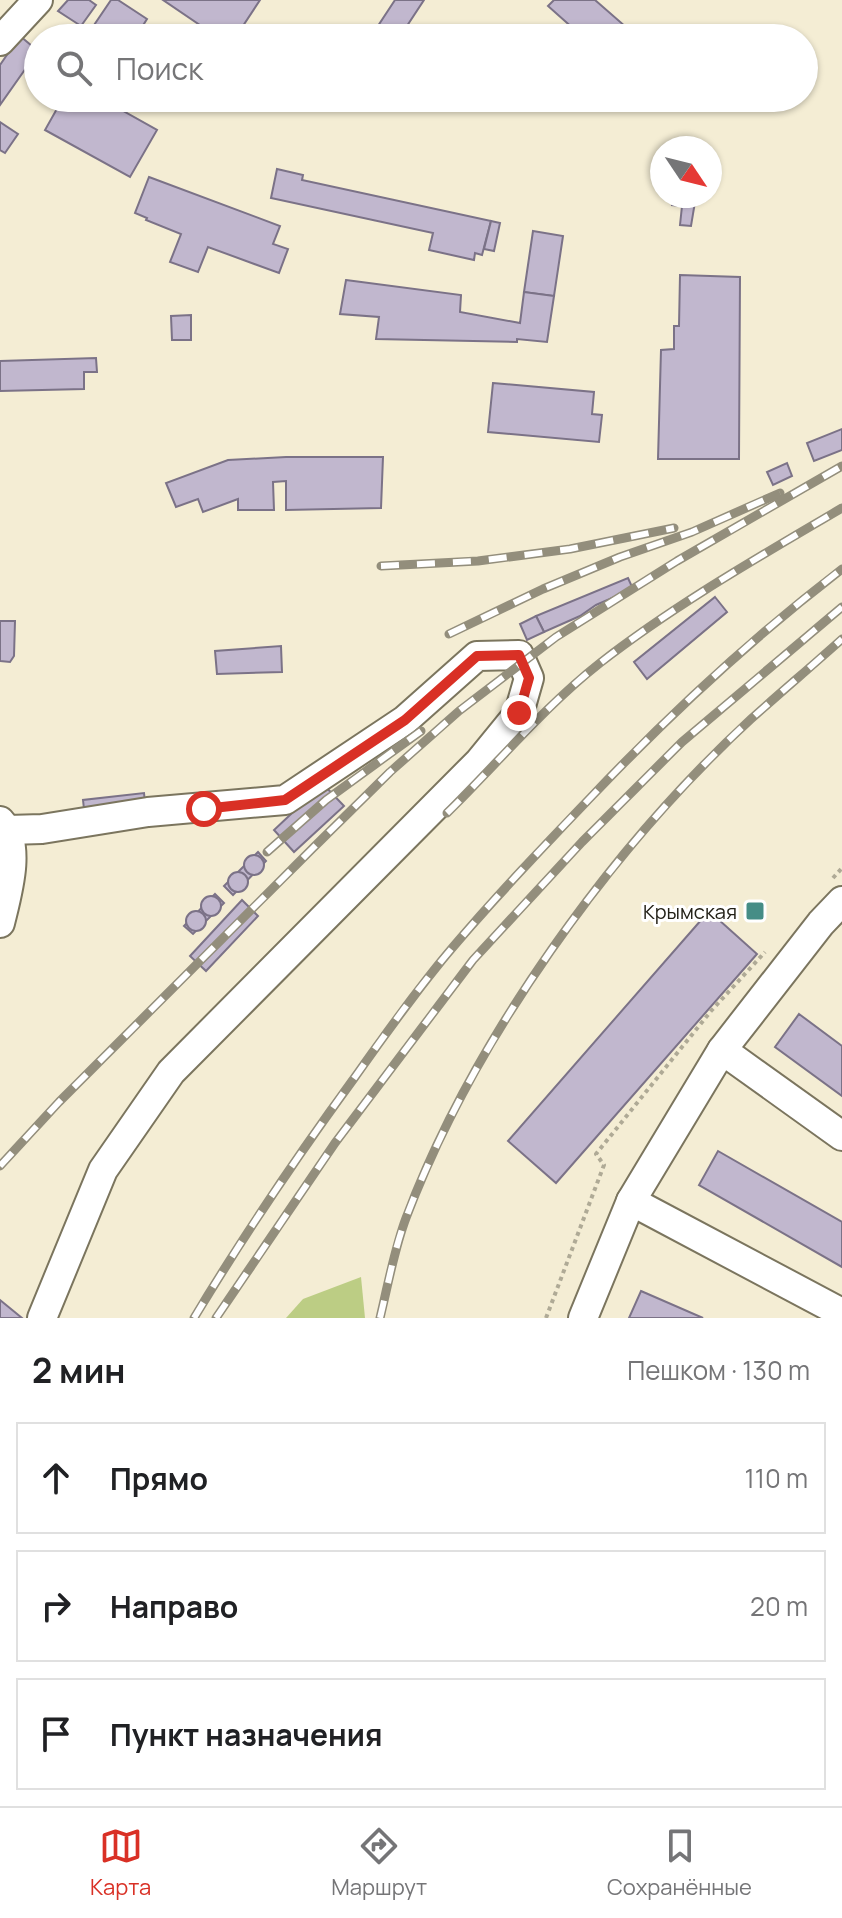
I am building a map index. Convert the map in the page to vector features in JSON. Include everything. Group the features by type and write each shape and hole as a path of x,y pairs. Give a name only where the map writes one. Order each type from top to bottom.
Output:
{"street":[{"path":"0,41 38,0"},
{"path":"0,923 12,875 4,826 42,829 148,812 285,800 405,720 477,656 519,655 529,678 519,713 479,762 171,1072 103,1170 42,1318"},
{"path":"583,1318 631,1201 722,1050 832,931 837,890"},
{"path":"722,1050 842,1136"},
{"path":"631,1201 840,1312"}],"path":[{"path":"837,890 842,868"},
{"path":"546,1318 604,1165 596,1154 711,1011 771,945"}],"green space":[{"path":"361,1277 365,1318 286,1318 303,1299"}],"building":[{"path":"68,0 89,0 96,5 82,24 58,11"},
{"path":"111,0 118,0 147,19 144,24 95,24"},
{"path":"163,0 260,0 244,24 198,24"},
{"path":"395,0 424,0 408,24 379,24"},
{"path":"554,0 595,0 623,24 568,24 548,6"},
{"path":"20,36 24,39 24,71 0,105 0,65"},
{"path":"55,112 125,112 157,130 130,177 45,130"},
{"path":"0,122 18,134 5,153 0,150"},
{"path":"277,169 303,175 302,180 491,221 482,255 475,253 474,260 429,250 433,233 271,198"},
{"path":"149,177 280,226 273,244 288,249 279,273 208,247 198,272 170,262 181,234 135,213"},
{"path":"682,208 694,208 691,226 680,225"},
{"path":"491,221 500,223 494,251 484,249"},
{"path":"533,231 563,236 554,296 524,292"},
{"path":"680,275 740,277 739,459 658,459 661,350 674,349 674,326 679,326"},
{"path":"346,280 461,295 460,312 520,323 524,292 554,296 547,342 517,339 517,342 376,339 379,317 340,314"},
{"path":"191,315 191,340 172,340 171,316"},
{"path":"96,358 97,372 84,372 84,389 0,391 0,361"},
{"path":"493,383 594,392 592,414 602,415 599,442 488,432"},
{"path":"842,429 842,450 814,461 807,443"},
{"path":"383,457 381,508 286,510 286,481 273,482 274,510 238,510 238,499 203,512 198,499 176,507 166,483 228,460"},
{"path":"787,463 792,476 773,485 767,472"},
{"path":"628,578 633,589 544,632 536,616"},
{"path":"715,597 727,612 647,679 634,662"},
{"path":"536,616 544,632 527,640 520,624"},
{"path":"0,621 15,621 14,656 10,662 0,661"},
{"path":"281,646 282,672 217,674 215,651"},
{"path":"323,784 344,806 294,852 274,830"},
{"path":"144,793 146,811 85,818 83,800"},
{"path":"258,852 266,861 233,895 224,886"},
{"path":"254,855 261,858 264,865 261,872 254,875 247,872 244,865 247,858"},
{"path":"234,872 242,872 248,882 242,892 234,892 228,886 228,878"},
{"path":"215,894 224,903 193,934 184,926"},
{"path":"211,896 218,899 221,906 218,913 211,916 204,913 201,906 204,899"},
{"path":"242,900 258,916 206,971 190,956"},
{"path":"192,911 200,911 206,921 200,931 192,931 186,925 186,917"},
{"path":"709,911 757,954 556,1183 508,1141"},
{"path":"799,1014 842,1046 842,1096 775,1047"},
{"path":"718,1151 842,1222 842,1267 699,1185"},
{"path":"641,1291 703,1318 629,1318"},
{"path":"0,1300 22,1318 0,1318"}],"railway":[{"path":"0,1166 59,1102 313,848 390,772 459,711 556,637 677,561 842,466"},
{"path":"449,634 543,589 692,532 780,493"},
{"path":"447,813 540,717 600,663 688,601 842,508"},
{"path":"381,566 478,561 570,549 674,528"},
{"path":"194,1318 313,1136 415,995 470,928 574,814 682,706 776,622 842,569"},
{"path":"216,1318 335,1143 473,960 582,842 682,742 842,607"},
{"path":"380,1318 402,1230 434,1151 468,1083 551,950 647,826 699,770 751,719 842,639"},
{"path":"267,852 326,800 421,731"}],"place":[{"name":"Крымская","path":"755,911"}],"route":[{"path":"204,809 285,800 405,720 477,656 519,655 529,678 519,713"}]}
